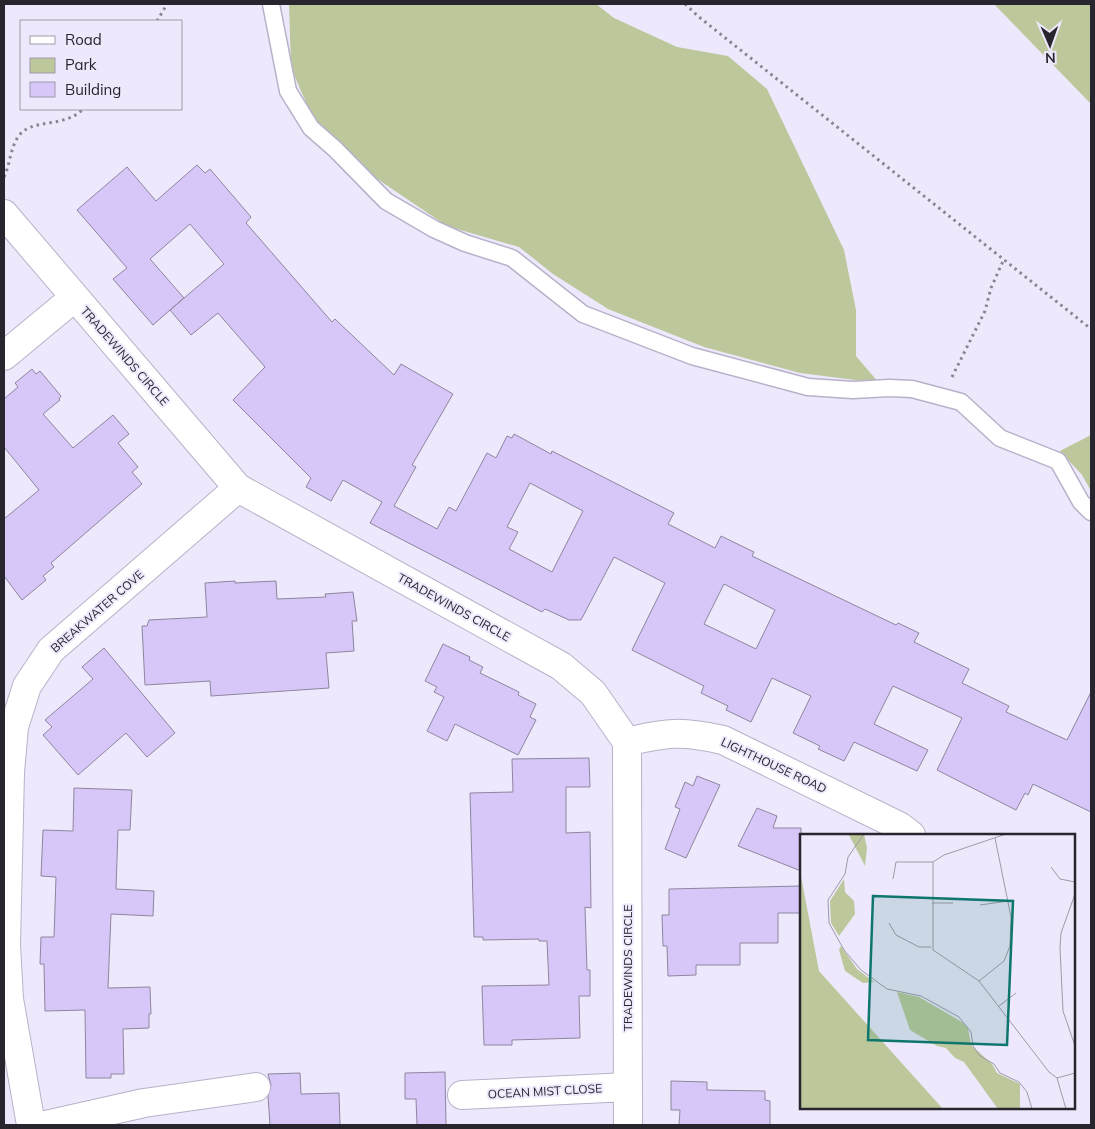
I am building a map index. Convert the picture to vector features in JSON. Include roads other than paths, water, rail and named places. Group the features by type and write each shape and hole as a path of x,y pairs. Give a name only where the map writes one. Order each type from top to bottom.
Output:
{"street":[{"name":"TRADEWINDS CIRCLE","path":"4,214 238,488 561,666 593,693 627,742 628,1125"},
{"path":"4,356 75,298"},
{"name":"BREAKWATER COVE","path":"31,1125 9,999 6,945 10,772 14,727 27,686 51,650 238,488"},
{"name":"LIGHTHOUSE ROAD","path":"627,742 659,734 693,733 723,740 899,826 910,834"},
{"path":"46,1125 144,1104 256,1087"},
{"name":"OCEAN MIST CLOSE","path":"462,1095 628,1087"}],"lane":[{"path":"271,4 288,91 311,128 335,149 386,201 418,220 465,243 512,258 584,314 692,356 808,387 853,390 912,389 960,402 1000,438 1058,461 1081,502 1091,512"}]}
